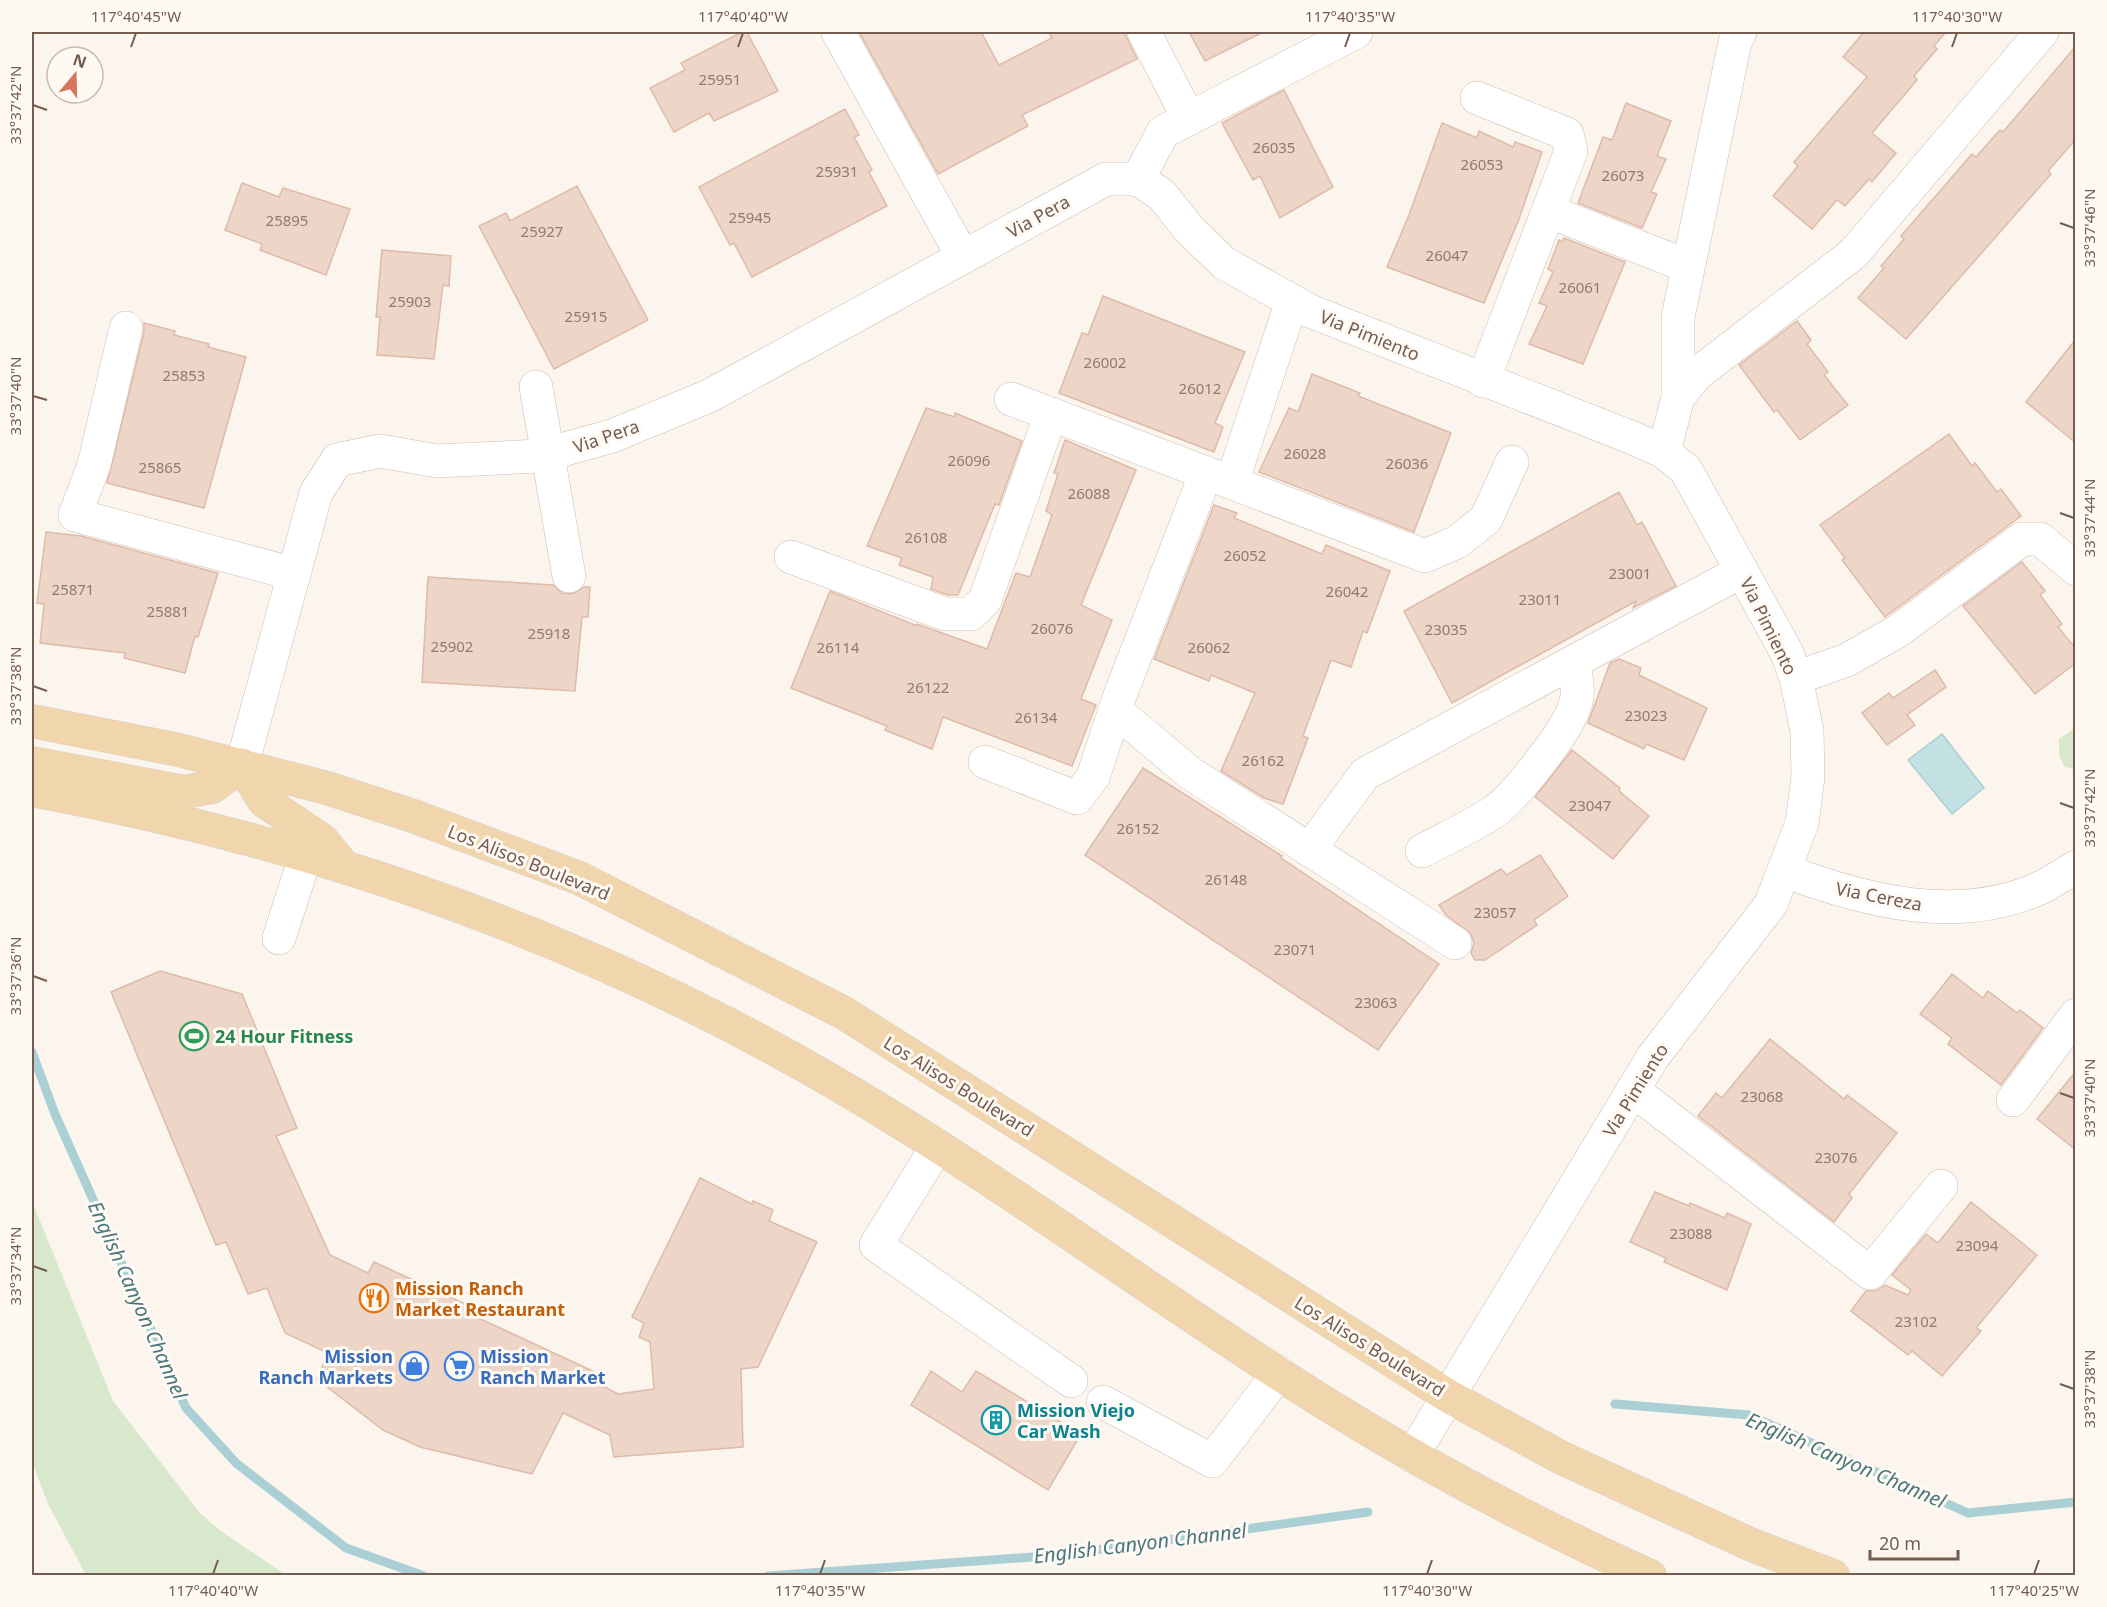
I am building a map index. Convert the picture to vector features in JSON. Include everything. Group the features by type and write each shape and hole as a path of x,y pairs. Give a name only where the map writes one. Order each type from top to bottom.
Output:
{"main road":[{"name":"Los Alisos Boulevard","path":"32,721 88,730 242,765 327,788 413,816 579,878 844,1013 1448,1396 1562,1458 1752,1545 1833,1575"},
{"path":"32,764 184,792 212,787 242,765 264,801 322,840 343,866"},
{"path":"32,790 174,819 343,866 507,925 656,987 819,1073 937,1147 1279,1373 1412,1456 1540,1523 1650,1575"}],"street":[{"path":"838,32 963,256"},
{"path":"1144,32 1189,118"},
{"path":"1138,179 1163,132 1356,32"},
{"path":"1664,452 1678,397 1678,317 1687,266 1694,244 1710,159 1740,32"},
{"path":"1678,397 1697,374 1853,254 2042,32"},
{"path":"1477,98 1567,134 1571,151 1483,381"},
{"name":"Via Pera","path":"242,765 316,493 337,460 380,451 437,461 548,454 612,436 709,396 1106,179 1138,179"},
{"name":"Via Pimiento","path":"1138,179 1162,195 1189,229 1224,263 1310,311 1664,452 1686,470 1786,653 1796,678 1807,731 1808,777 1802,823 1785,871 1770,904 1653,1057 1412,1456"},
{"path":"1548,211 1687,266"},
{"path":"985,762 1077,798 1093,777 1115,710 1219,478 1292,301"},
{"path":"126,328 96,459 75,515 294,574"},
{"path":"536,387 569,576"},
{"path":"1011,399 1425,556 1457,542 1486,519 1512,462"},
{"path":"791,557 945,614 971,614 985,600 1051,414"},
{"path":"1796,678 1847,660 1898,631 2022,539 2040,539 2076,569"},
{"path":"1310,850 1365,774 1742,571"},
{"path":"1422,851 1496,810 1515,792 1561,731 1575,707 1577,676 1572,663"},
{"path":"1115,710 1190,773 1455,943"},
{"path":"279,938 306,855"},
{"name":"Via Cereza","path":"1785,871 1864,897 1905,905 1949,907 1993,902 2039,888 2076,867"},
{"path":"2013,1100 2076,1015"},
{"path":"1633,1090 1870,1273 1941,1186"},
{"path":"937,1147 876,1245 1071,1381"},
{"path":"1103,1402 1212,1461 1279,1373"}],"green space":[{"path":"2075,728 2075,770 2064,766 2059,755 2059,739"},
{"path":"32,1201 113,1401 199,1512 218,1529 286,1575 86,1575 48,1504 32,1462"}],"water":[{"path":"1942,734 1984,788 1952,814 1908,760"}],"building":[{"path":"742,32 747,32 778,91 714,121 709,113 674,132 650,88 685,70 681,63"},
{"path":"859,32 981,32 999,65 1052,38 1049,32 1124,32 1137,59 1022,115 1028,126 938,174"},
{"path":"1189,32 1263,32 1205,61"},
{"path":"1864,32 1946,32 1934,46 1937,49 1914,76 1917,80 1872,133 1896,153 1872,182 1869,179 1845,206 1837,200 1812,229 1773,196 1798,166 1794,162 1867,77 1843,57"},
{"path":"2076,46 2076,139 2048,171 2051,174 1906,339 1858,298 1884,268 1881,266 1904,239 1901,236 1972,154 1976,157 2000,130 2003,132"},
{"path":"1284,90 1333,187 1280,218 1260,176 1253,180 1222,123"},
{"path":"1626,103 1671,121 1657,156 1666,159 1651,192 1657,194 1642,228 1578,203 1603,137 1612,140"},
{"path":"845,109 859,135 854,137 872,170 869,172 887,206 752,277 734,243 730,245 699,187"},
{"path":"1442,123 1477,138 1479,131 1513,147 1515,142 1542,152 1519,219 1484,303 1387,267 1409,215"},
{"path":"242,183 279,197 283,188 350,209 326,275 260,250 262,244 225,230"},
{"path":"577,186 648,320 554,369 479,226 506,213 510,221"},
{"path":"1564,238 1625,262 1583,364 1529,344 1547,306 1539,303 1553,272 1548,269 1559,240 1562,242"},
{"path":"382,250 451,256 449,286 443,285 434,359 377,355 380,317 376,317"},
{"path":"1103,296 1245,352 1215,423 1223,427 1214,452 1059,393 1082,333 1088,335"},
{"path":"1797,321 1811,340 1807,344 1828,372 1824,375 1848,405 1800,440 1777,410 1774,412 1739,365"},
{"path":"144,323 175,331 174,335 209,344 208,347 246,357 204,508 107,483 144,332"},
{"path":"2076,339 2076,443 2026,402"},
{"path":"1312,374 1360,393 1358,396 1451,433 1414,532 1259,472 1289,408 1298,412"},
{"path":"926,408 955,417 955,413 1022,441 999,505 995,504 958,595 948,595 931,589 933,577 899,565 902,558 867,546"},
{"path":"1949,434 1972,466 1975,463 1997,492 2001,489 2021,516 1885,617 1842,560 1845,558 1820,525"},
{"path":"1065,440 1136,470 1081,605 1112,620 1081,699 1096,705 1072,766 943,717 932,749 885,730 887,726 791,688 830,591 917,626 917,624 987,649 1016,573 1030,577 1052,515 1046,511 1058,474 1054,473"},
{"path":"1619,492 1637,525 1642,522 1676,586 1633,608 1636,601 1452,703 1404,611"},
{"path":"1214,505 1237,513 1234,518 1322,554 1326,545 1390,571 1367,633 1363,631 1351,667 1331,660 1303,736 1308,738 1283,804 1264,798 1221,771 1255,693 1211,675 1209,681 1154,659"},
{"path":"46,532 81,536 218,573 198,637 195,636 185,673 124,658 125,653 40,643 44,604 37,603"},
{"path":"2022,562 2045,591 2040,595 2062,624 2058,627 2076,649 2076,663 2035,694 1963,606"},
{"path":"428,577 553,585 562,593 572,594 584,587 590,587 588,617 582,617 575,691 422,682"},
{"path":"1619,659 1641,668 1639,675 1707,708 1684,760 1646,744 1644,749 1588,723 1610,663"},
{"path":"1935,670 1946,687 1907,715 1915,725 1887,745 1862,713 1889,693 1893,698"},
{"path":"1572,750 1620,788 1619,791 1649,816 1613,859 1535,797"},
{"path":"1143,768 1282,856 1281,858 1439,964 1378,1050 1085,855"},
{"path":"1540,855 1568,896 1534,920 1537,925 1485,960 1475,960 1471,953 1474,943 1471,934 1446,915 1439,905 1501,869 1507,875"},
{"path":"160,971 242,994 297,1128 276,1136 330,1255 368,1273 374,1262 474,1308 472,1315 595,1372 603,1386 618,1394 654,1389 650,1342 639,1337 644,1323 632,1317 700,1178 752,1204 753,1201 773,1210 769,1221 817,1242 758,1367 741,1369 743,1447 614,1457 610,1435 563,1413 532,1474 420,1447 383,1430 317,1379 328,1353 285,1333 267,1288 248,1294 226,1242 216,1245 111,992"},
{"path":"1952,974 1983,998 1988,991 2017,1013 2020,1010 2043,1028 2001,1085 1948,1044 1952,1038 1920,1014"},
{"path":"1770,1039 1844,1099 1847,1095 1897,1133 1849,1194 1852,1198 1834,1222 1698,1116 1716,1093 1722,1098"},
{"path":"2076,1071 2076,1150 2037,1119"},
{"path":"1655,1192 1689,1206 1690,1203 1725,1218 1727,1213 1751,1224 1727,1290 1664,1262 1666,1258 1630,1242"},
{"path":"1971,1202 2037,1255 1976,1328 1981,1331 1942,1376 1912,1351 1908,1355 1851,1311 1866,1291 1876,1291 1885,1285 1908,1295 1911,1290 1892,1275 1926,1234 1938,1243"},
{"name":"Mission Viejo Car Wash","path":"931,1371 962,1392 976,1371 1081,1434 1048,1490 911,1405"}],"waterway":[{"name":"English Canyon Channel","path":"32,1052 55,1114 186,1408 236,1463 346,1548 424,1576"},
{"name":"English Canyon Channel","path":"1615,1404 1749,1415 1968,1513 2076,1502"},
{"name":"English Canyon Channel","path":"768,1576 1060,1555 1368,1512"}],"place":[{"name":"24 Hour Fitness","path":"194,1036"},
{"name":"Mission Ranch Market Restaurant","path":"374,1298"},
{"name":"Mission Ranch Markets","path":"414,1366"},
{"name":"Mission Ranch Market","path":"459,1366"},
{"name":"Mission Viejo Car Wash","path":"996,1420"}]}
